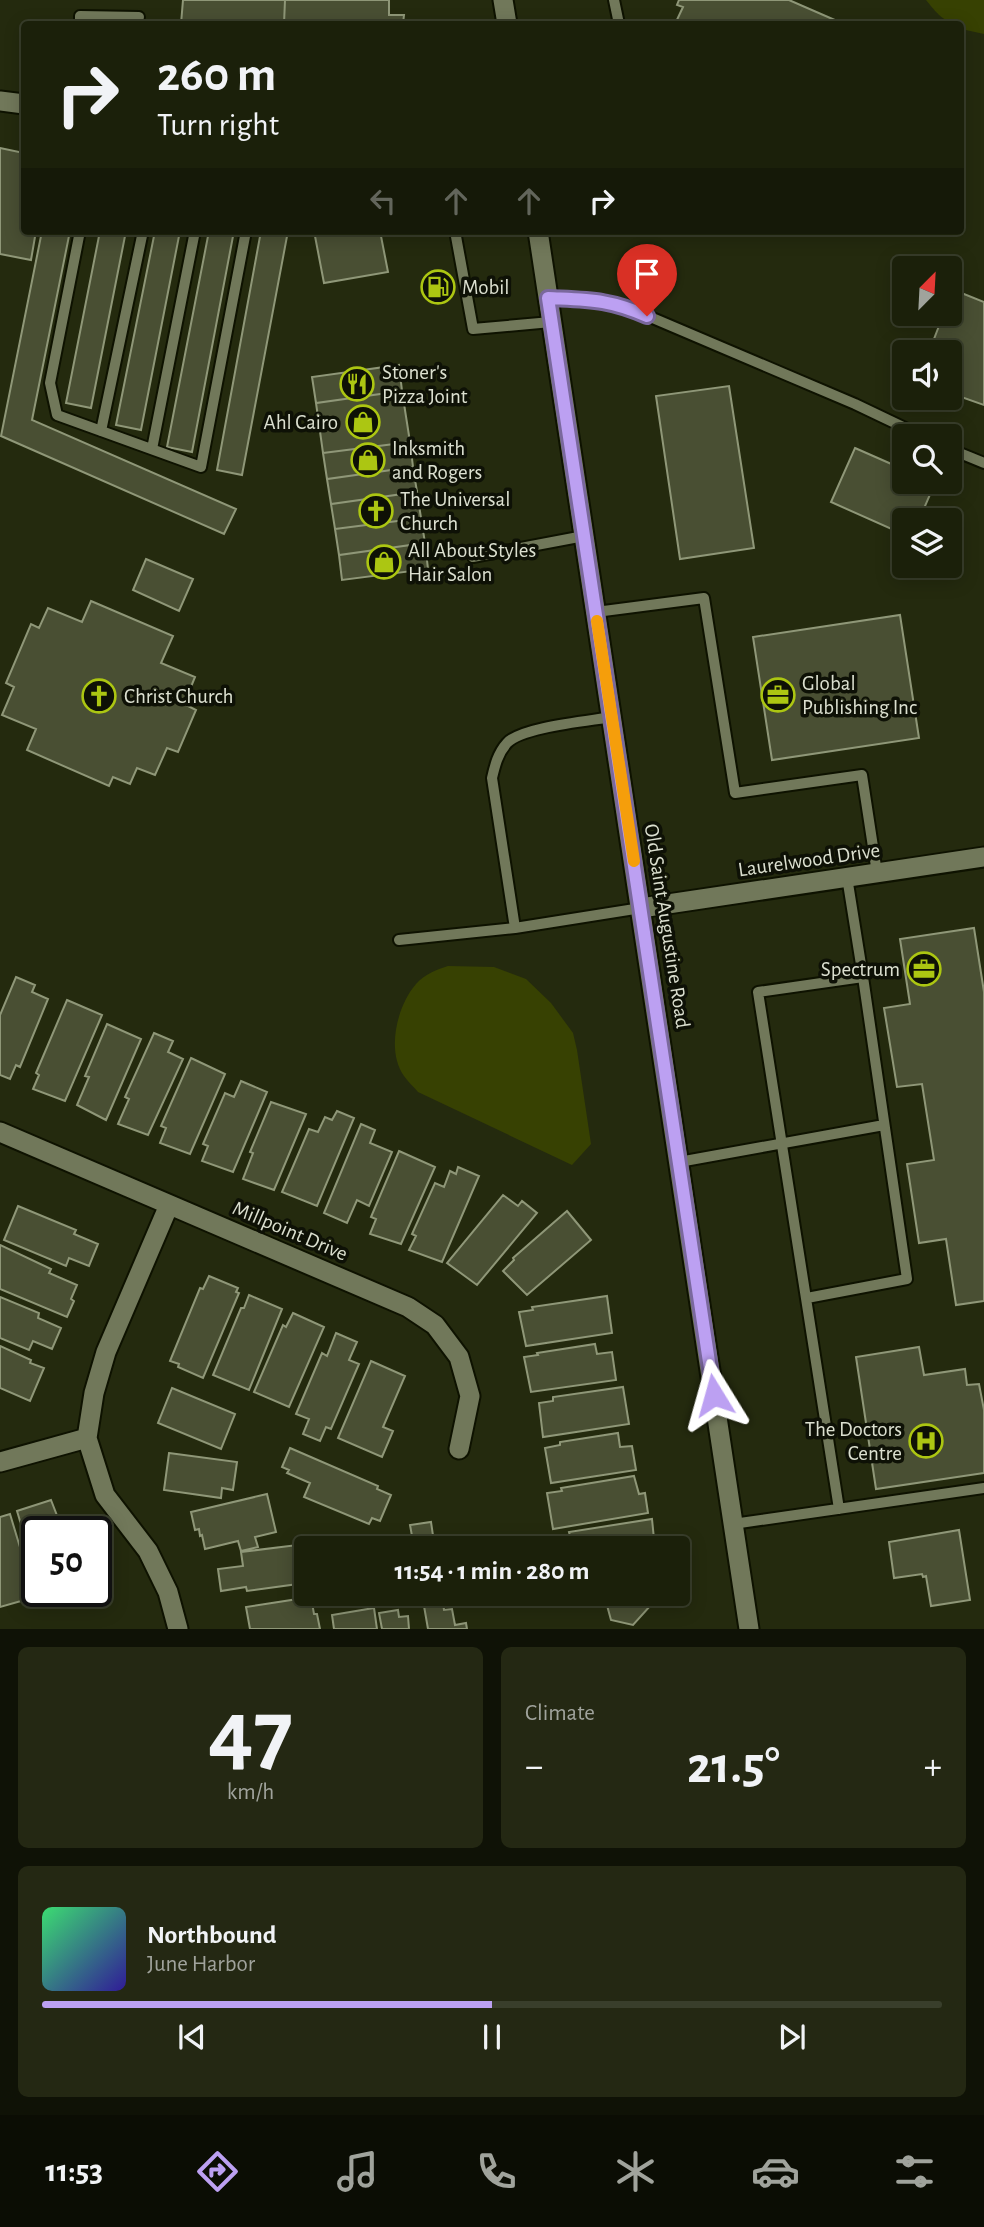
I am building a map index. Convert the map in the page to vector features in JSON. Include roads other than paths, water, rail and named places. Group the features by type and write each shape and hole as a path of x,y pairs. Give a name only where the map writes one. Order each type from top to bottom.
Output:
{"street":[{"path":"503,0 506,21"},
{"path":"0,101 21,104"},
{"name":"Old Saint Augustine Road","path":"539,235 749,1629"},
{"name":"Laurelwood Drive","path":"641,908 984,857"},
{"name":"Millpoint Drive","path":"0,1132 408,1307 435,1325 460,1357 470,1396 459,1449"},
{"path":"169,1205 106,1352 94,1393 87,1438 104,1495 148,1551 168,1592 178,1629"},
{"path":"0,1462 87,1438"}],"lane":[{"path":"614,0 618,21"},
{"path":"80,21 80,16 139,17"},
{"path":"79,235 50,383 57,415 201,467 245,235"},
{"path":"101,431 142,235"},
{"path":"152,449 194,235"},
{"path":"456,235 473,329 551,321"},
{"path":"548,298 603,300 622,305 897,424"},
{"path":"962,454 984,463"},
{"path":"473,557 584,536"},
{"path":"596,612 704,598 736,793 862,775 877,873"},
{"path":"515,928 492,778 496,759 507,742 520,733 612,717"},
{"path":"807,1298 907,1279 848,877"},
{"path":"399,940 515,928 641,908"},
{"path":"839,1508 758,992 863,977"},
{"path":"679,1162 884,1125"},
{"path":"733,1524 984,1488"}],"place":[{"name":"Mobil","path":"438,287"},
{"name":"Stoner's Pizza Joint","path":"357,384"},
{"name":"Ahl Cairo","path":"363,422"},
{"name":"Inksmith and Rogers","path":"368,460"},
{"name":"The Universal Church","path":"376,511"},
{"name":"All About Styles Hair Salon","path":"384,562"},
{"name":"Global Publishing Inc","path":"778,695"},
{"name":"Christ Church","path":"99,696"},
{"name":"Spectrum","path":"924,969"},
{"name":"The Doctors Centre","path":"926,1441"}]}
